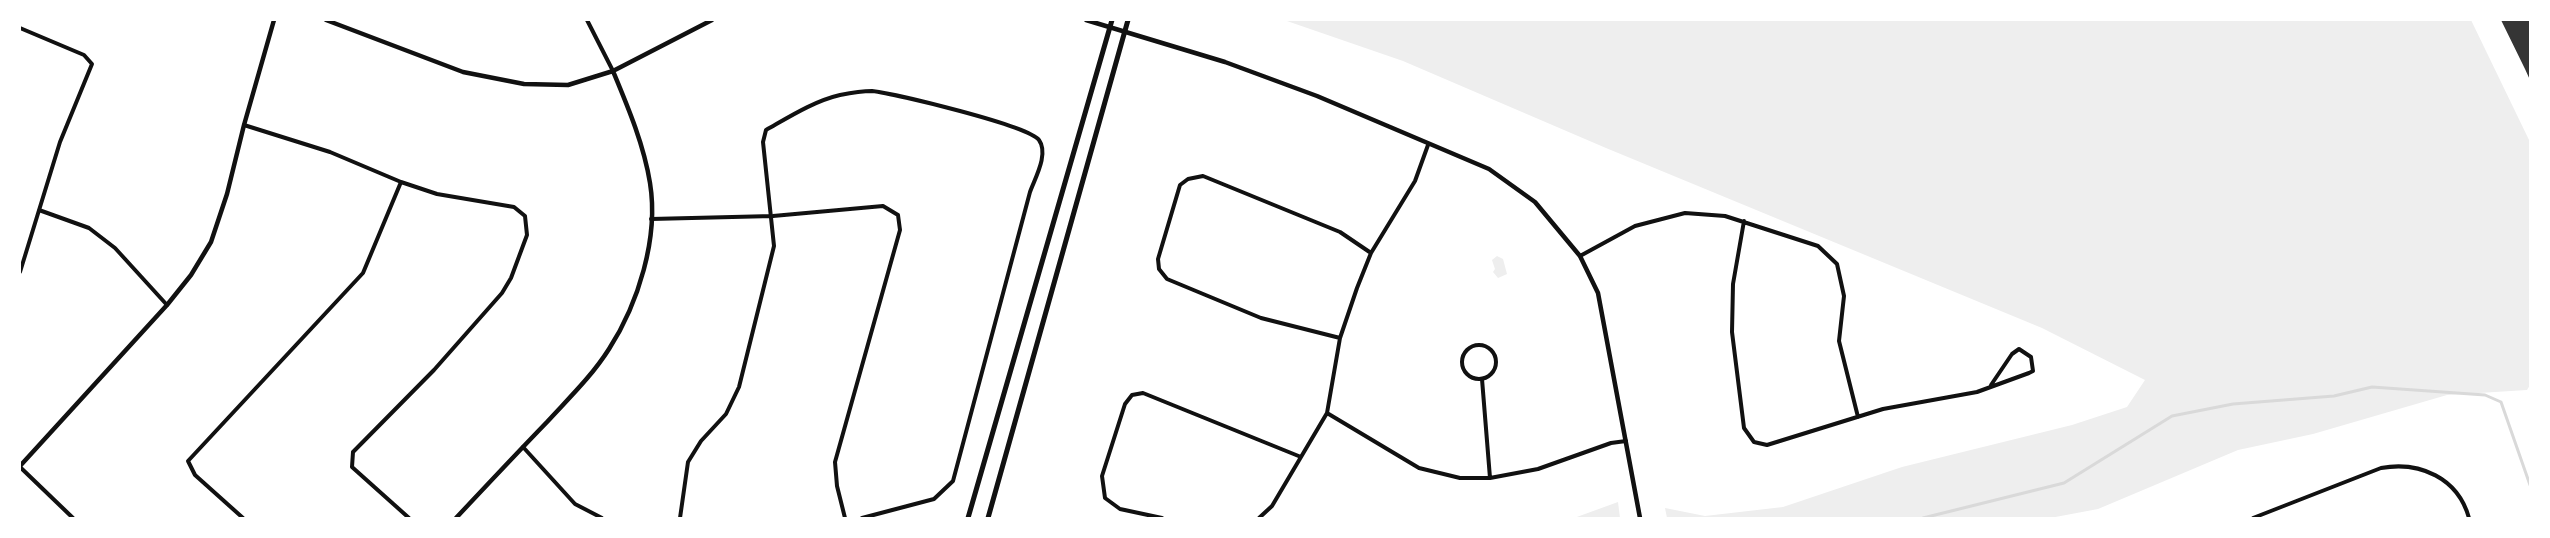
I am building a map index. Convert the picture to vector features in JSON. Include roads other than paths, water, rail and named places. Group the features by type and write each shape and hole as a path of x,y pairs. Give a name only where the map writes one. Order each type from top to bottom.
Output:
{"main road":[{"path":"988,519 1128,20"},
{"path":"968,519 1111,23"}],"street":[{"path":"73,519 20,466 167,305 191,275 211,242 227,194 243,124 274,20"},
{"path":"326,20 463,72 524,84 568,85 613,71 712,20"},
{"path":"456,519 589,377 609,350 625,322 640,279 650,235 650,184 642,148 613,71 587,20"},
{"path":"1086,20 1111,23 1125,30 1225,62 1306,92 1489,169 1535,202 1580,256 1598,292 1640,519"},
{"path":"20,28 84,55 93,64 60,142 20,272"},
{"path":"680,519 688,462 700,441 726,414 740,387 774,246 773,216 763,142 766,130 812,105 840,95 870,91 906,96 997,122 1030,134 1039,140 1043,153 1030,192 952,481 934,499 862,519"},
{"path":"243,124 330,152 401,182 437,194 514,207 525,216 526,235 511,278 502,293 434,370 353,452 352,467 409,519"},
{"path":"1259,519 1272,506 1327,413 1340,338 1371,253 1415,181 1428,145"},
{"path":"1340,338 1261,318 1167,279 1159,269 1158,260 1180,185 1188,179 1203,176 1340,232 1371,253"},
{"path":"243,519 195,475 188,461 363,273 401,182"},
{"path":"651,219 773,216 883,206 898,215 900,230 835,462 837,486 845,519"},
{"path":"39,210 89,228 115,248 167,305"},
{"path":"1580,256 1635,226 1684,213 1725,216 1818,246 1837,264 1844,296 1839,340 1858,417"},
{"path":"1744,222 1733,284 1732,332 1744,428 1755,442 1767,445 1883,409 1977,392 1991,385 2029,374 2033,370 2031,357 2019,349 2012,354 1991,385"},
{"path":"1477,346 1488,348 1495,357 1495,368 1488,377 1482,379 1467,375 1462,365 1467,351 1477,346"},
{"path":"1482,379 1490,478"},
{"path":"1162,519 1120,509 1105,498 1102,476 1125,404 1132,395 1143,393 1301,457"},
{"path":"1327,413 1419,468 1460,478 1490,478 1538,469 1611,443 1626,441"},
{"path":"523,447 575,504 602,519"},
{"path":"2253,519 2381,468 2395,465 2425,470 2450,484 2466,507 2469,519"}],"waterway":[{"path":"1923,518 2064,483 2172,416 2233,404 2334,396 2372,387 2485,395 2501,402 2530,485"}]}
